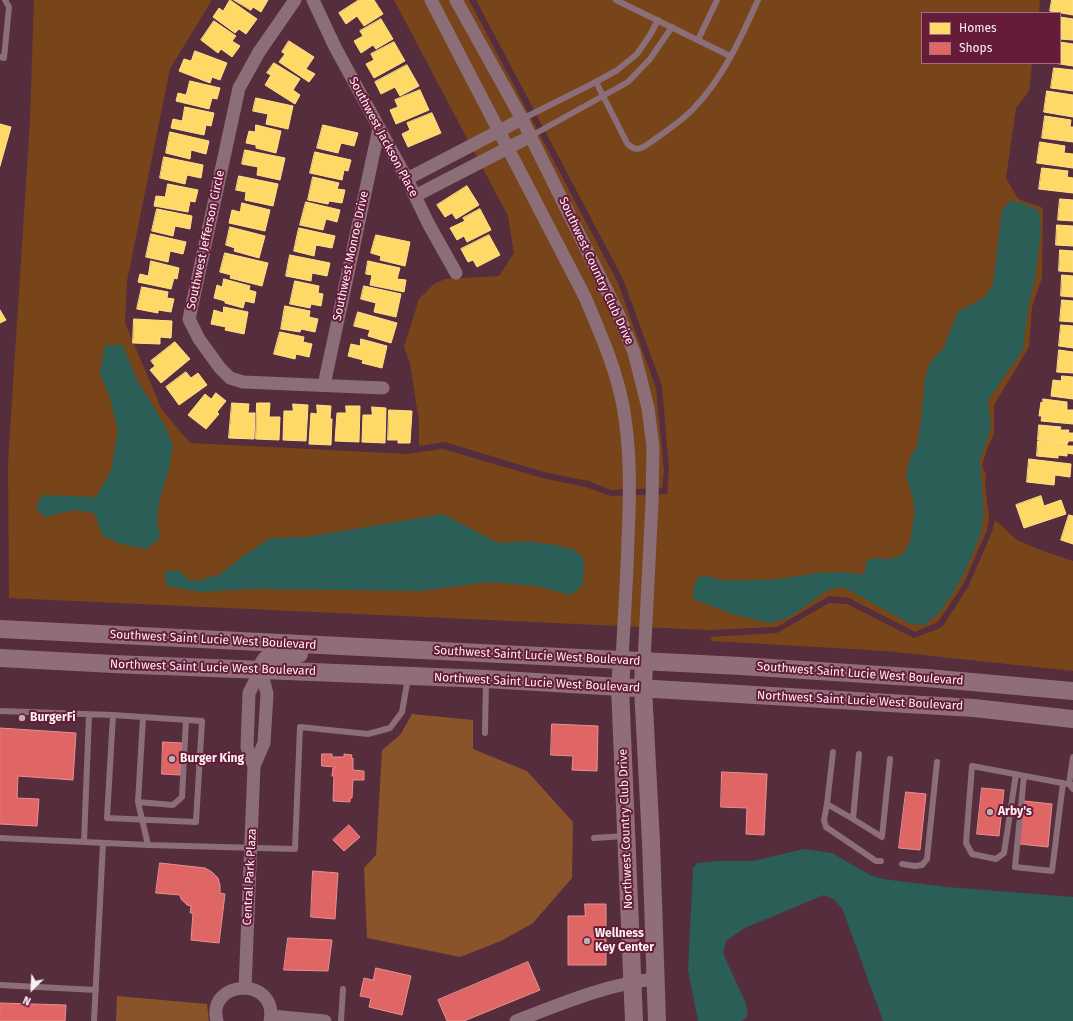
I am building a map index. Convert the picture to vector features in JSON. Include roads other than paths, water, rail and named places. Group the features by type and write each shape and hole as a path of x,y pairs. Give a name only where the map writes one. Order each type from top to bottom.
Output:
{"main road":[{"name":"Southwest Saint Lucie West Boulevard","path":"0,629 741,666 919,677 1073,691"},
{"path":"261,669 267,657 279,654 339,656 372,648"},
{"name":"Northwest Saint Lucie West Boulevard","path":"0,658 486,679 974,708 1073,719"},
{"name":"Northwest Country Club Drive","path":"622,660 620,687 634,1021"},
{"name":"Northwest Country Club Drive","path":"644,661 643,688 651,842 657,1021"},
{"path":"884,702 886,696 891,692 904,686 927,686 1012,693 1046,689"}],"street":[{"name":"Southwest Jefferson Circle","path":"294,0 259,52 239,88 189,319 199,339 230,378 242,382 383,388"},
{"name":"Southwest Jackson Place","path":"313,0 335,47 456,273"},
{"name":"Southwest Country Club Drive","path":"431,0 585,298 603,340 615,374 623,406 628,450 630,498 622,660"},
{"name":"Southwest Country Club Drive","path":"456,0 531,136 617,311 634,352 648,408 653,447 652,503 644,661"},
{"path":"407,179 522,119"},
{"name":"Southwest Monroe Drive","path":"324,385 379,128"},
{"path":"415,196 531,136"},
{"name":"Central Park Plaza","path":"254,766 247,747 249,693 261,669"},
{"name":"Central Park Plaza","path":"245,988 254,766 264,743 267,694 261,669"},
{"path":"516,1021 565,1002 632,981 655,979"},
{"path":"217,1021 216,1008 220,1000 227,993 235,989 245,988 253,989 263,996 270,1007 271,1018 325,1021"}],"lane":[{"path":"0,57 4,58 9,7 5,0"},
{"path":"616,0 730,56"},
{"path":"698,40 717,0"},
{"path":"596,82 627,143 635,150 643,148 693,109 715,83 744,31 758,0"},
{"path":"522,119 616,71 636,54 650,35 658,20"},
{"path":"531,136 628,82 650,59 672,27"},
{"path":"0,838 148,845 295,849 300,727 368,734 390,728 402,712 409,676"},
{"path":"485,733 486,679"},
{"path":"0,711 113,715 202,721 196,822 107,818 113,715"},
{"path":"84,842 89,715"},
{"path":"143,718 138,802 148,845"},
{"path":"138,802 173,805 182,797 186,720"},
{"path":"833,752 824,820 826,827 876,861 881,861"},
{"path":"853,819 859,754"},
{"path":"1024,776 1015,867 1052,871 1073,757"},
{"path":"827,804 882,837 890,759"},
{"path":"902,864 915,866 922,865 927,859 937,762"},
{"path":"1016,774 1004,853 996,859 972,854 966,843 972,766 1016,774 1069,785"},
{"path":"594,838 627,836"},
{"path":"94,1021 104,843"},
{"path":"0,985 96,990"},
{"path":"341,1021 343,989"}],"place":[{"name":"BurgerFi","path":"22,718"},
{"name":"Burger King","path":"172,759"},
{"name":"Arby's","path":"990,812"},
{"name":"Wellness Key Center","path":"587,941"}]}
